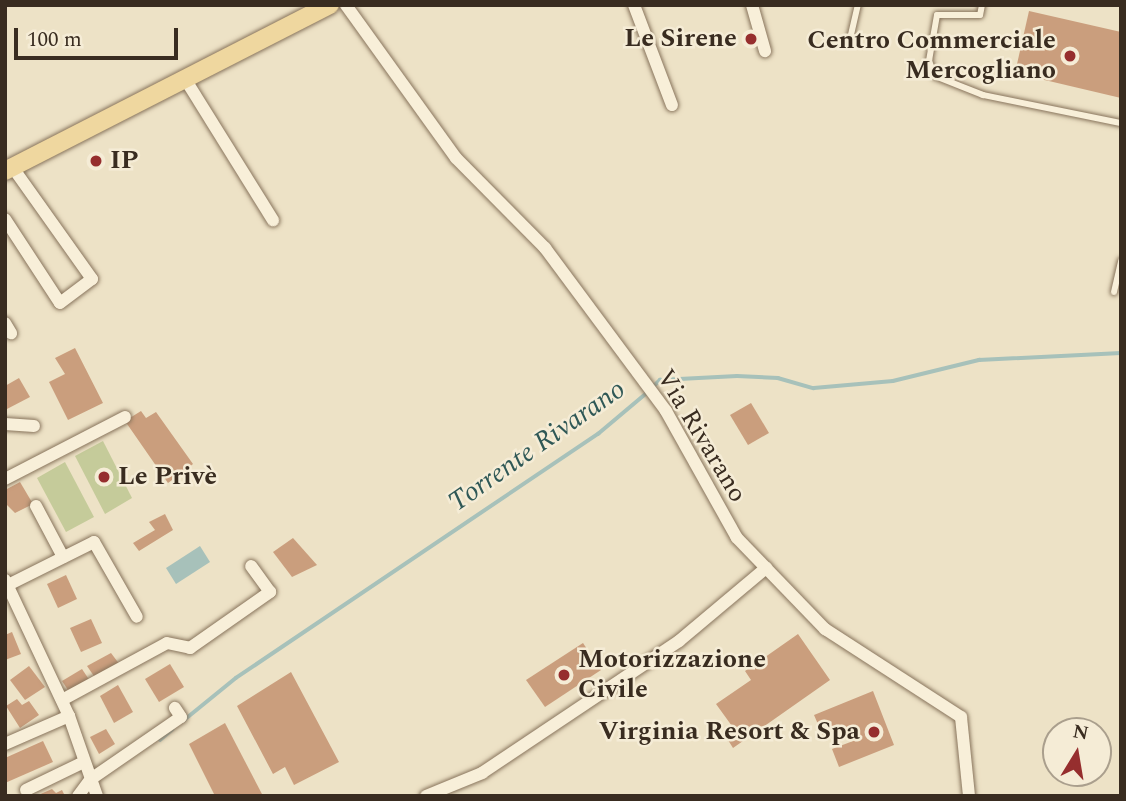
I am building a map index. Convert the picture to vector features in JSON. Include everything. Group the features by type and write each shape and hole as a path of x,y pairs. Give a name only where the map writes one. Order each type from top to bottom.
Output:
{"main road":[{"path":"9,170 187,82 330,5"}],"street":[{"name":"Via Rivarano","path":"346,5 456,158 545,248 650,391 737,538 825,629 961,717 969,796"},
{"path":"634,5 672,105"},
{"path":"752,5 765,51"},
{"path":"187,82 273,220"},
{"path":"5,219 60,303 92,279 9,170"},
{"path":"5,479 125,417"},
{"path":"5,424 34,426"},
{"path":"36,506 63,557"},
{"path":"92,789 69,716 6,582 94,542 137,617"},
{"path":"62,700 167,643 190,648 270,592 251,566"},
{"path":"426,796 482,773 679,641 766,568"},
{"path":"78,796 92,789 181,717 176,708"},
{"path":"5,744 69,716"},
{"path":"26,790 84,762"}],"lane":[{"path":"850,39 858,5"},
{"path":"982,5 980,15 937,15 929,61 935,76 983,95 1121,123"},
{"path":"1114,292 1121,261"}],"green space":[{"name":"Le Privè","path":"103,441 132,498 105,514 75,456"},
{"name":"Le Privè","path":"65,462 94,517 66,532 37,478"}],"water":[{"name":"Le Privè","path":"200,546 210,562 176,584 166,568"}],"building":[{"name":"Centro Commerciale Mercogliano","path":"1029,11 1121,32 1121,98 1015,73"},
{"path":"75,348 103,403 68,420 49,382 65,374 55,358"},
{"path":"19,378 30,397 7,409 5,386"},
{"path":"751,403 769,433 748,445 730,415"},
{"name":"Le Privè","path":"141,411 146,418 156,412 193,464 168,483 125,421"},
{"path":"20,482 33,504 15,513 5,503 5,490"},
{"name":"Le Privè","path":"165,514 173,530 139,551 133,543 155,530 149,522"},
{"path":"293,538 317,565 292,577 273,552"},
{"path":"66,575 77,599 58,608 47,584"},
{"path":"91,619 102,643 81,652 70,628"},
{"path":"12,632 21,654 5,660 5,635"},
{"path":"798,634 830,680 733,748 728,740 737,733 716,704 751,680 745,671"},
{"name":"Motorizzazione Civile","path":"583,643 601,670 545,707 526,680"},
{"path":"111,653 120,665 96,679 87,666"},
{"path":"170,664 184,687 159,702 145,679"},
{"path":"29,666 45,687 25,700 10,680"},
{"path":"82,669 90,681 70,693 62,681"},
{"path":"291,672 339,762 294,785 285,767 273,774 237,706"},
{"path":"118,685 133,712 114,723 100,696"},
{"name":"Virginia Resort & Spa","path":"873,691 894,745 839,767 832,749 861,738 856,726 824,738 814,715"},
{"path":"17,699 22,705 29,701 39,715 20,728 6,706"},
{"path":"225,723 263,796 215,796 189,744"},
{"path":"106,729 115,744 99,754 90,737"},
{"path":"43,741 53,762 5,783 5,758"},
{"path":"52,789 56,793 62,790 65,796 36,796"}],"waterway":[{"name":"Torrente Rivarano","path":"653,387 660,380 737,376 778,378 814,388 893,381 979,360 1121,353"},
{"name":"Torrente Rivarano","path":"183,721 236,678 598,434 648,392"},
{"name":"Torrente Rivarano","path":"160,740 172,730"}],"place":[{"name":"Le Sirene","path":"751,39"},
{"name":"Centro Commerciale Mercogliano","path":"1070,56"},
{"name":"IP","path":"96,161"},
{"name":"Le Privè","path":"104,477"},
{"name":"Motorizzazione Civile","path":"564,675"},
{"name":"Virginia Resort & Spa","path":"874,732"}]}
